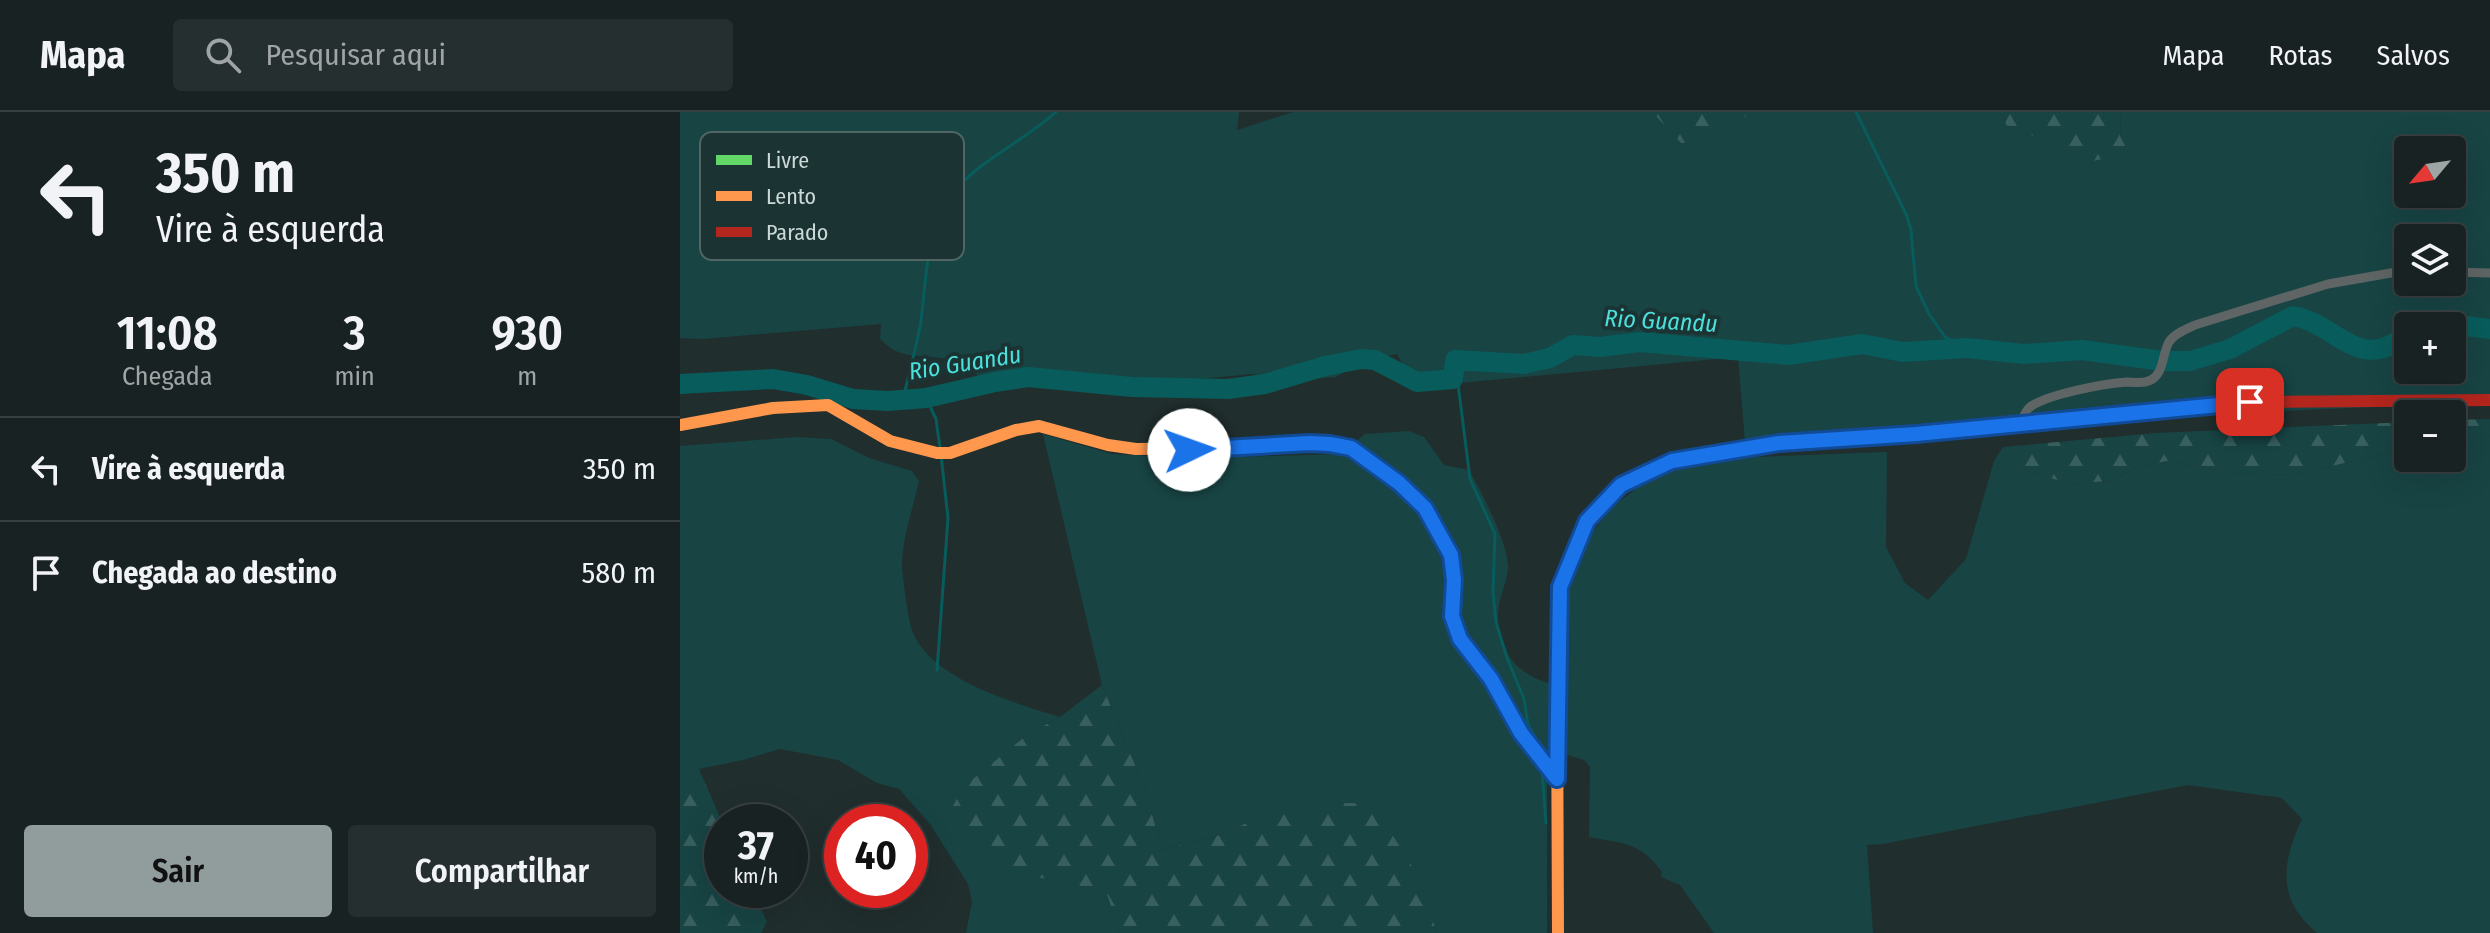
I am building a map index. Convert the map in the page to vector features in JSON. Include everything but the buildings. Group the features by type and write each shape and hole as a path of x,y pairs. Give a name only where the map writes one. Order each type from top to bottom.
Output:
{"main road":[{"path":"1558,933 1560,587 1587,521 1621,485 1672,461 1779,443 2250,402 2490,400"},
{"path":"680,425 773,408 828,405 890,441 940,453 1039,426 1108,445 1136,449 1189,450 1310,443 1351,448 1399,483 1425,508 1451,555 1454,627 1491,679 1521,733 1557,779"}],"street":[{"path":"2021,423 2030,407 2044,400 2110,385 2147,382 2162,368 2169,342 2195,325 2328,284 2394,272"},
{"path":"2466,272 2490,273"}],"green space":[{"path":"680,112 1239,112 1237,130 1293,112 1652,112 1681,143 1749,112 2003,112 2006,125 2069,151 2120,136 2121,112 2490,112 2490,402 2394,400 2394,406 2163,416 1745,442 1738,357 1415,387 1397,354 1362,361 1336,377 1299,380 1252,374 1118,383 1055,373 984,380 955,361 895,351 880,338 881,324 703,339 680,338"},
{"path":"1652,112 1749,112 1735,127 1719,136 1702,142 1681,143"},
{"path":"2003,112 2121,112 2120,136 2129,153 2093,161 2006,125"},
{"path":"2490,419 2490,435 2466,446 2466,420"},
{"path":"2394,423 2394,449 2293,475 2236,473 2167,461 2140,466 2109,481 2070,484 1994,461 2003,447 2156,433"},
{"path":"1409,431 1424,437 1444,465 1469,470 1493,518 1507,558 1508,568 1498,618 1503,644 1516,665 1551,684 1547,749 1547,933 1437,933 1420,879 1304,811 1253,820 1220,835 1162,850 1145,789 1102,685 1043,434 1112,454 1202,458 1341,454 1365,434"},
{"path":"2490,435 2490,933 2317,933 2295,907 2287,879 2290,850 2302,819 2282,798 2188,785 1867,845 1873,933 1714,933 1680,885 1661,877 1662,872 1646,854 1622,843 1589,837 1590,767 1584,760 1564,754 1566,592 1586,541 1612,507 1647,481 1688,465 1728,458 1887,452 1886,547 1905,583 1928,600 1966,559 1994,461 2070,484 2109,481 2140,466 2167,461 2236,473 2293,475 2394,449 2394,472 2466,472 2466,445"},
{"path":"796,437 831,439 869,458 912,471 919,481 902,566 913,633 923,650 956,677 999,697 1060,717 1027,735 1016,873 1107,891 1120,933 966,933 972,902 968,884 928,822 928,804 912,804 899,789 877,783 838,760 780,749 743,760 684,772 680,770 680,446"},
{"path":"1102,685 1145,789 1162,850 1220,835 1253,820 1341,803 1359,803 1380,815 1420,879 1437,933 1120,933 1106,891 1016,873 944,823 963,787 1027,735 1060,717"},
{"path":"699,769 714,804 704,804 704,908 760,908 767,922 761,933 680,933 680,770"}],"waterway":[{"path":"964,180 1056,112"},
{"path":"1856,112 1907,216 1916,286 1929,314 1945,337 1967,348"},
{"path":"903,399 920,327 928,260"},
{"name":"Rio Guandu","path":"680,384 773,379 807,385 853,399 888,401 926,398 1028,377 1132,387 1228,389 1265,384 1361,359 1375,360 1417,382 1453,379 1455,360 1524,364 1550,358 1573,345 1600,347 1640,342 1788,355 1862,344 1903,352 1967,348 2024,354 2082,350 2162,361 2190,361 2230,349 2293,316 2362,349 2376,350 2394,343"},
{"name":"Rio Guandu","path":"2466,326 2490,329"},
{"path":"1455,360 1470,479 1495,534 1493,592 1496,622 1524,699 1528,725 1538,742"},
{"path":"926,398 936,419 940,448"},
{"path":"937,670 948,518 941,455"},
{"path":"1542,770 1546,823"}],"traffic: fast":[{"path":"1655,469 1672,461 1779,443 1916,434 2142,412"}],"traffic: slow":[{"path":"680,425 773,408 828,405 890,441 937,453 950,453 1016,430 1039,426 1108,445 1136,449 1230,448"},
{"path":"1558,933 1557,688 1560,587 1587,521 1621,485 1655,469"}],"traffic: jam":[{"path":"2142,412 2250,402 2490,400"},
{"path":"1230,448 1310,443 1351,448 1399,483 1425,508 1451,555 1454,627 1491,679 1521,733 1557,779"}],"route":[{"path":"1189,450 1330,444 1351,448 1399,483 1425,508 1451,555 1454,580 1452,616 1460,639 1491,679 1521,733 1557,779 1560,587 1587,521 1621,485 1672,461 1779,443 1916,434 2250,402"}]}
